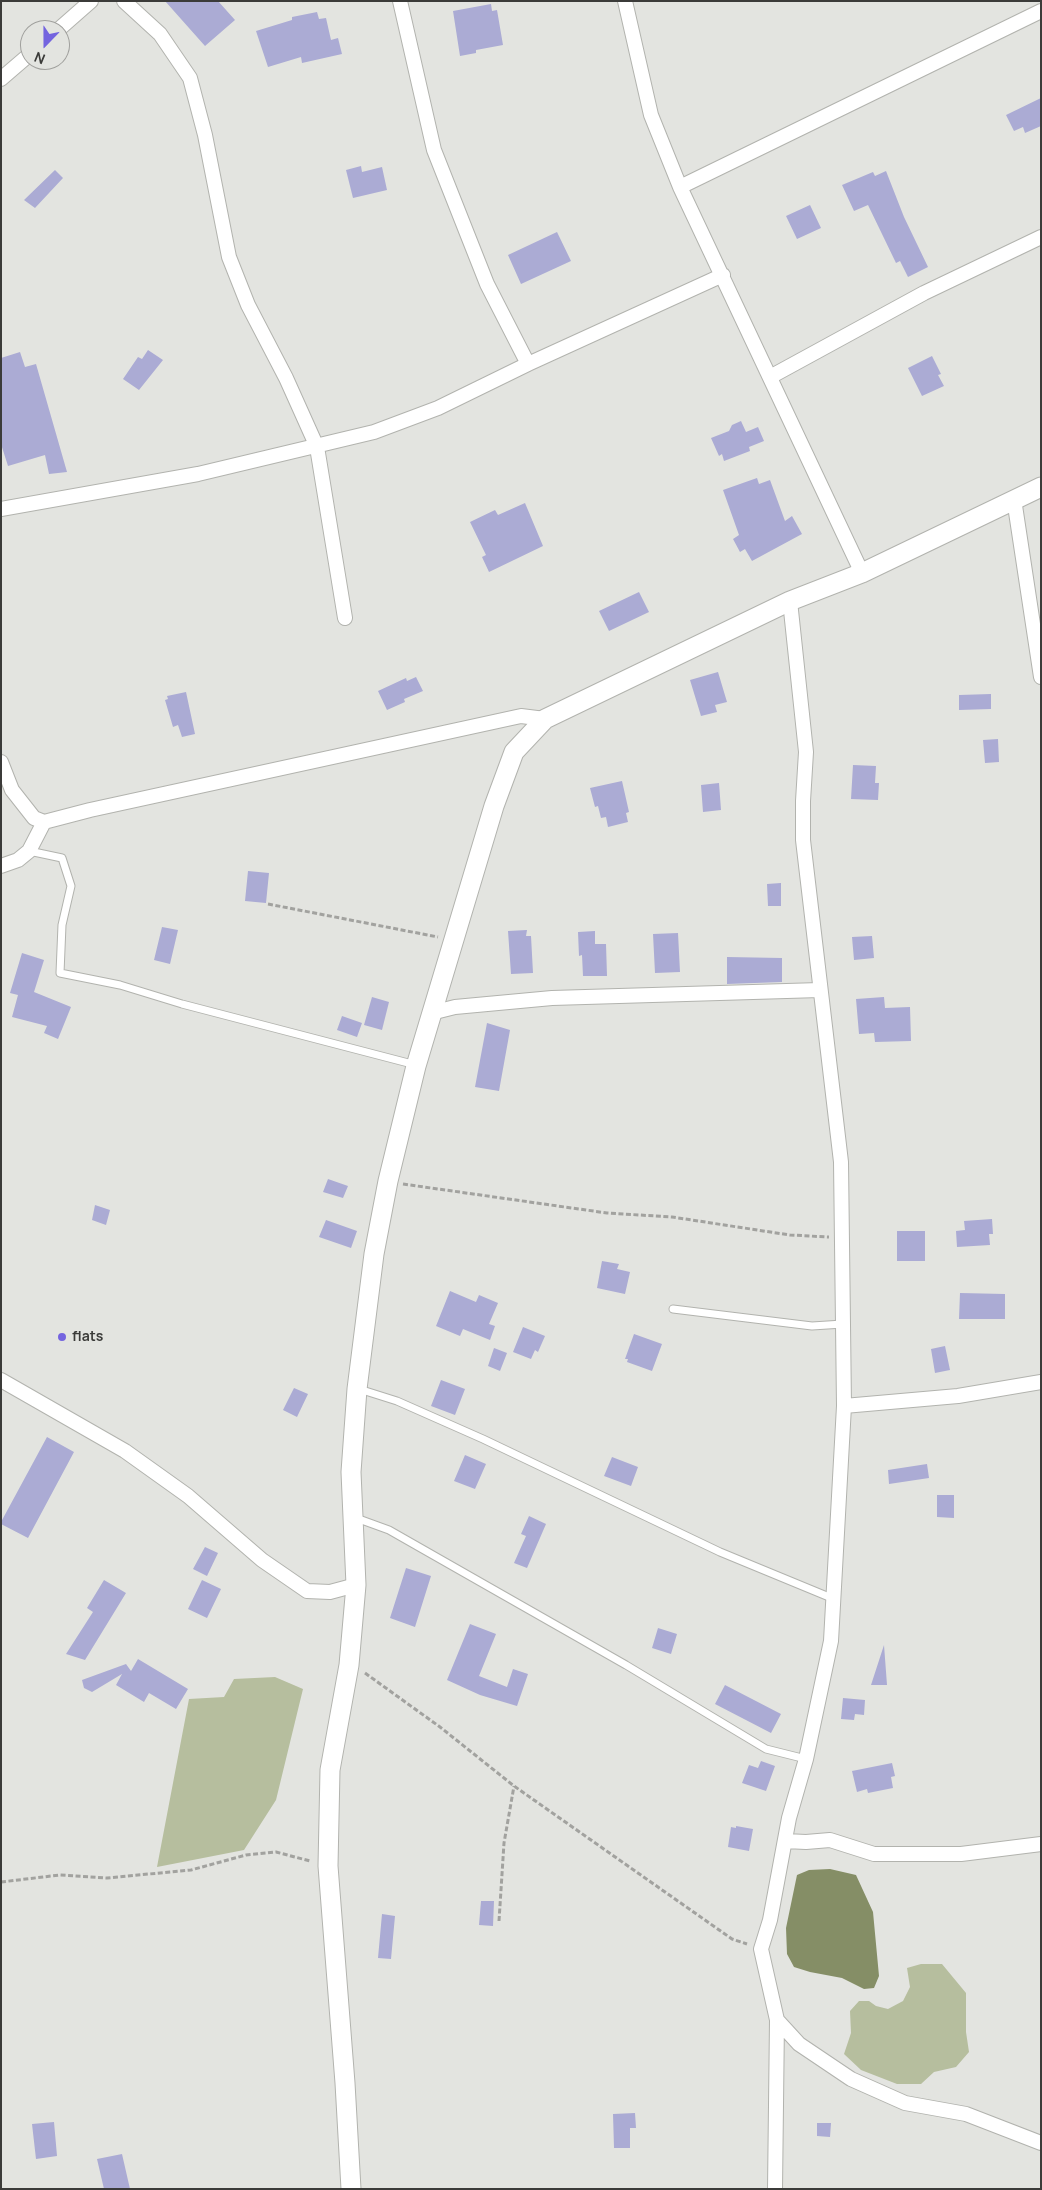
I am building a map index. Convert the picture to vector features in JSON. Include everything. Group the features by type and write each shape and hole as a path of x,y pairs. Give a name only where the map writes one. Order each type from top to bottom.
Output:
{"street":[{"path":"69,20 91,1"},
{"path":"124,1 160,34 190,78 205,134 229,257 248,304 286,378 317,447 345,618"},
{"path":"400,1 434,150 487,284 528,364"},
{"path":"625,1 651,115 680,186 862,573"},
{"path":"680,186 1041,10"},
{"path":"1,79 20,63"},
{"path":"770,377 924,293 1041,237"},
{"path":"1,509 198,474 374,432 438,408 528,364 723,275"},
{"path":"351,2189 346,2084 328,1866 330,1770 349,1665 356,1585 351,1516 351,1472 358,1389 374,1254 388,1181 416,1066 430,1013 494,806 514,752 545,718 790,601 862,573 1041,487"},
{"path":"1014,499 1041,677"},
{"path":"775,2189 777,2020 761,1949 770,1920 785,1841 806,1759 831,1641 844,1406 840,1162 803,840 806,752 790,601"},
{"path":"1,762 12,790 34,818 44,822 90,810 521,716 545,718"},
{"path":"1,866 18,860 29,851 44,822"},
{"path":"430,1013 455,1007 552,998 820,990"},
{"path":"1,1380 125,1451 188,1496 262,1560 307,1591 330,1592 356,1585"},
{"path":"844,1406 958,1396 1041,1382"},
{"path":"785,1841 830,1840 874,1854 961,1854 1041,1844"},
{"path":"777,2020 799,2044 851,2079 905,2103 966,2114 1041,2143"}],"lane":[{"path":"29,851 62,858 71,886 62,925 60,973 120,985 182,1004 416,1066"},
{"path":"673,1309 812,1326 843,1324"},
{"path":"358,1389 414,1409 509,1451 720,1552 834,1599"},
{"path":"351,1516 398,1534 626,1665 766,1749 806,1759"}],"path":[{"path":"268,904 453,940"},
{"path":"388,1181 607,1213 672,1217 790,1235 842,1238"},
{"path":"349,1665 359,1668 440,1726 514,1786 732,1939 761,1949"},
{"path":"499,1921 504,1843 514,1786"},
{"path":"1,1882 60,1875 107,1878 191,1870 246,1855 276,1852 328,1866"}],"shaded area":[{"path":"275,1677 303,1689 276,1800 244,1850 157,1867 189,1699 224,1697 234,1679"},
{"path":"830,1869 856,1875 873,1912 879,1976 874,1988 864,1989 842,1978 794,1967 787,1954 786,1928 797,1875 809,1870"},
{"path":"921,1964 942,1964 966,1993 966,2032 969,2052 956,2067 934,2072 921,2084 897,2084 861,2070 844,2054 851,2033 850,2011 859,2001 869,2001 876,2006 888,2009 903,2001 910,1987 907,1968"}],"building":[{"path":"165,1 218,1 235,20 205,46"},
{"path":"491,4 492,11 497,10 503,45 476,50 476,53 460,56 453,11"},
{"path":"317,12 319,19 326,18 331,40 338,38 342,54 302,63 301,57 268,67 256,31 292,20 292,17"},
{"path":"1041,98 1041,126 1025,133 1023,127 1014,131 1006,115"},
{"path":"361,166 362,172 382,167 387,190 353,198 346,170"},
{"path":"55,170 63,178 35,208 24,200"},
{"path":"886,171 904,217 928,267 908,277 900,261 896,263 868,205 854,211 842,185 873,172 875,176"},
{"path":"810,205 821,228 797,239 786,216"},
{"path":"557,232 571,261 521,284 508,255"},
{"path":"148,350 163,360 139,390 123,379 138,357 142,359"},
{"path":"20,352 25,367 36,364 67,472 49,474 45,455 8,466 1,444 1,358"},
{"path":"932,356 941,374 938,375 944,386 922,396 908,368"},
{"path":"741,421 746,432 758,427 764,441 749,447 750,451 724,461 722,454 719,456 711,438 729,431 732,425"},
{"path":"757,478 759,484 770,480 785,521 792,516 802,534 752,561 745,549 740,552 733,539 739,535 723,490"},
{"path":"525,503 543,546 489,572 482,557 486,555 470,522 495,510 498,515"},
{"path":"639,592 649,612 609,631 599,611"},
{"path":"718,672 727,702 715,705 717,712 701,716 690,680"},
{"path":"416,677 423,691 404,699 405,702 387,710 378,691 406,678 407,681"},
{"path":"186,692 195,734 182,737 178,725 173,727 165,700 168,699 167,696"},
{"path":"991,694 991,709 959,710 959,695"},
{"path":"998,739 999,762 985,763 983,740"},
{"path":"853,765 876,766 875,783 879,783 878,800 851,799"},
{"path":"622,781 629,812 626,813 628,822 608,827 606,817 601,818 598,806 595,807 590,788"},
{"path":"719,783 721,810 703,812 701,785"},
{"path":"248,871 269,873 266,903 245,901"},
{"path":"781,883 781,906 768,906 767,884"},
{"path":"162,927 178,930 170,964 154,960"},
{"path":"527,930 526,936 531,936 533,973 511,974 508,931"},
{"path":"595,931 595,944 606,944 607,976 583,976 582,955 579,956 578,932"},
{"path":"678,933 680,972 655,973 653,934"},
{"path":"872,936 874,958 854,960 852,937"},
{"path":"22,953 44,960 34,992 71,1007 58,1039 44,1033 47,1026 12,1017 18,995 10,993"},
{"path":"727,957 782,958 782,982 727,984"},
{"path":"372,997 389,1002 382,1030 364,1025"},
{"path":"884,997 885,1008 910,1007 911,1041 875,1042 874,1033 859,1034 856,999"},
{"path":"342,1016 362,1023 357,1037 337,1030"},
{"path":"487,1023 510,1030 499,1091 475,1087"},
{"path":"328,1179 348,1186 343,1198 323,1192"},
{"path":"95,1205 110,1210 106,1225 92,1220"},
{"path":"992,1219 993,1234 989,1234 990,1245 957,1247 956,1231 965,1230 964,1221"},
{"path":"326,1220 357,1231 351,1248 319,1237"},
{"path":"897,1231 925,1231 925,1261 897,1261"},
{"path":"602,1261 619,1264 617,1269 630,1272 625,1294 597,1288"},
{"path":"450,1291 476,1302 479,1295 498,1303 489,1324 495,1326 490,1340 463,1329 460,1336 436,1326"},
{"path":"960,1293 1005,1294 1005,1319 959,1319"},
{"path":"523,1327 545,1336 538,1352 535,1350 531,1359 513,1352"},
{"path":"634,1334 662,1344 652,1371 627,1362 628,1359 625,1359"},
{"path":"945,1346 950,1370 935,1373 931,1349"},
{"path":"494,1348 507,1353 500,1371 488,1366"},
{"path":"441,1380 465,1389 455,1415 431,1406"},
{"path":"294,1388 308,1394 297,1417 283,1410"},
{"path":"47,1437 74,1452 28,1538 1,1524 1,1522"},
{"path":"465,1455 486,1464 475,1489 454,1481"},
{"path":"612,1457 638,1467 631,1486 604,1476"},
{"path":"927,1464 929,1478 889,1484 888,1470"},
{"path":"937,1495 954,1495 954,1518 937,1517"},
{"path":"529,1516 546,1524 527,1568 514,1563 526,1536 521,1534"},
{"path":"205,1547 218,1553 207,1576 193,1569"},
{"path":"406,1568 431,1576 415,1627 390,1618"},
{"path":"104,1580 126,1593 85,1660 66,1654 93,1612 87,1608"},
{"path":"202,1580 221,1589 207,1618 188,1609"},
{"path":"470,1624 496,1634 479,1676 507,1687 513,1669 528,1674 517,1706 480,1695 447,1680"},
{"path":"658,1628 677,1634 671,1654 652,1648"},
{"path":"884,1645 887,1685 871,1685"},
{"path":"138,1659 188,1689 176,1709 149,1693 144,1702 116,1685 122,1674 92,1692 84,1688 82,1680 126,1664 131,1671"},
{"path":"725,1685 781,1714 771,1733 715,1704"},
{"path":"843,1698 865,1700 864,1715 855,1714 854,1720 841,1719"},
{"path":"761,1761 775,1766 766,1791 742,1783 749,1765 758,1768"},
{"path":"892,1763 895,1776 891,1777 893,1788 868,1793 867,1789 857,1792 852,1771"},
{"path":"736,1826 753,1829 749,1851 728,1847 731,1827 736,1828"},
{"path":"481,1901 494,1901 493,1926 479,1925"},
{"path":"382,1914 395,1916 391,1959 378,1958"},
{"path":"635,2113 636,2128 630,2128 630,2148 614,2148 613,2114"},
{"path":"54,2122 57,2156 36,2159 32,2124"},
{"path":"817,2123 831,2123 830,2137 817,2136"},
{"path":"122,2154 130,2189 104,2189 97,2159"}],"place":[{"name":"flats","path":"62,1337"}]}
